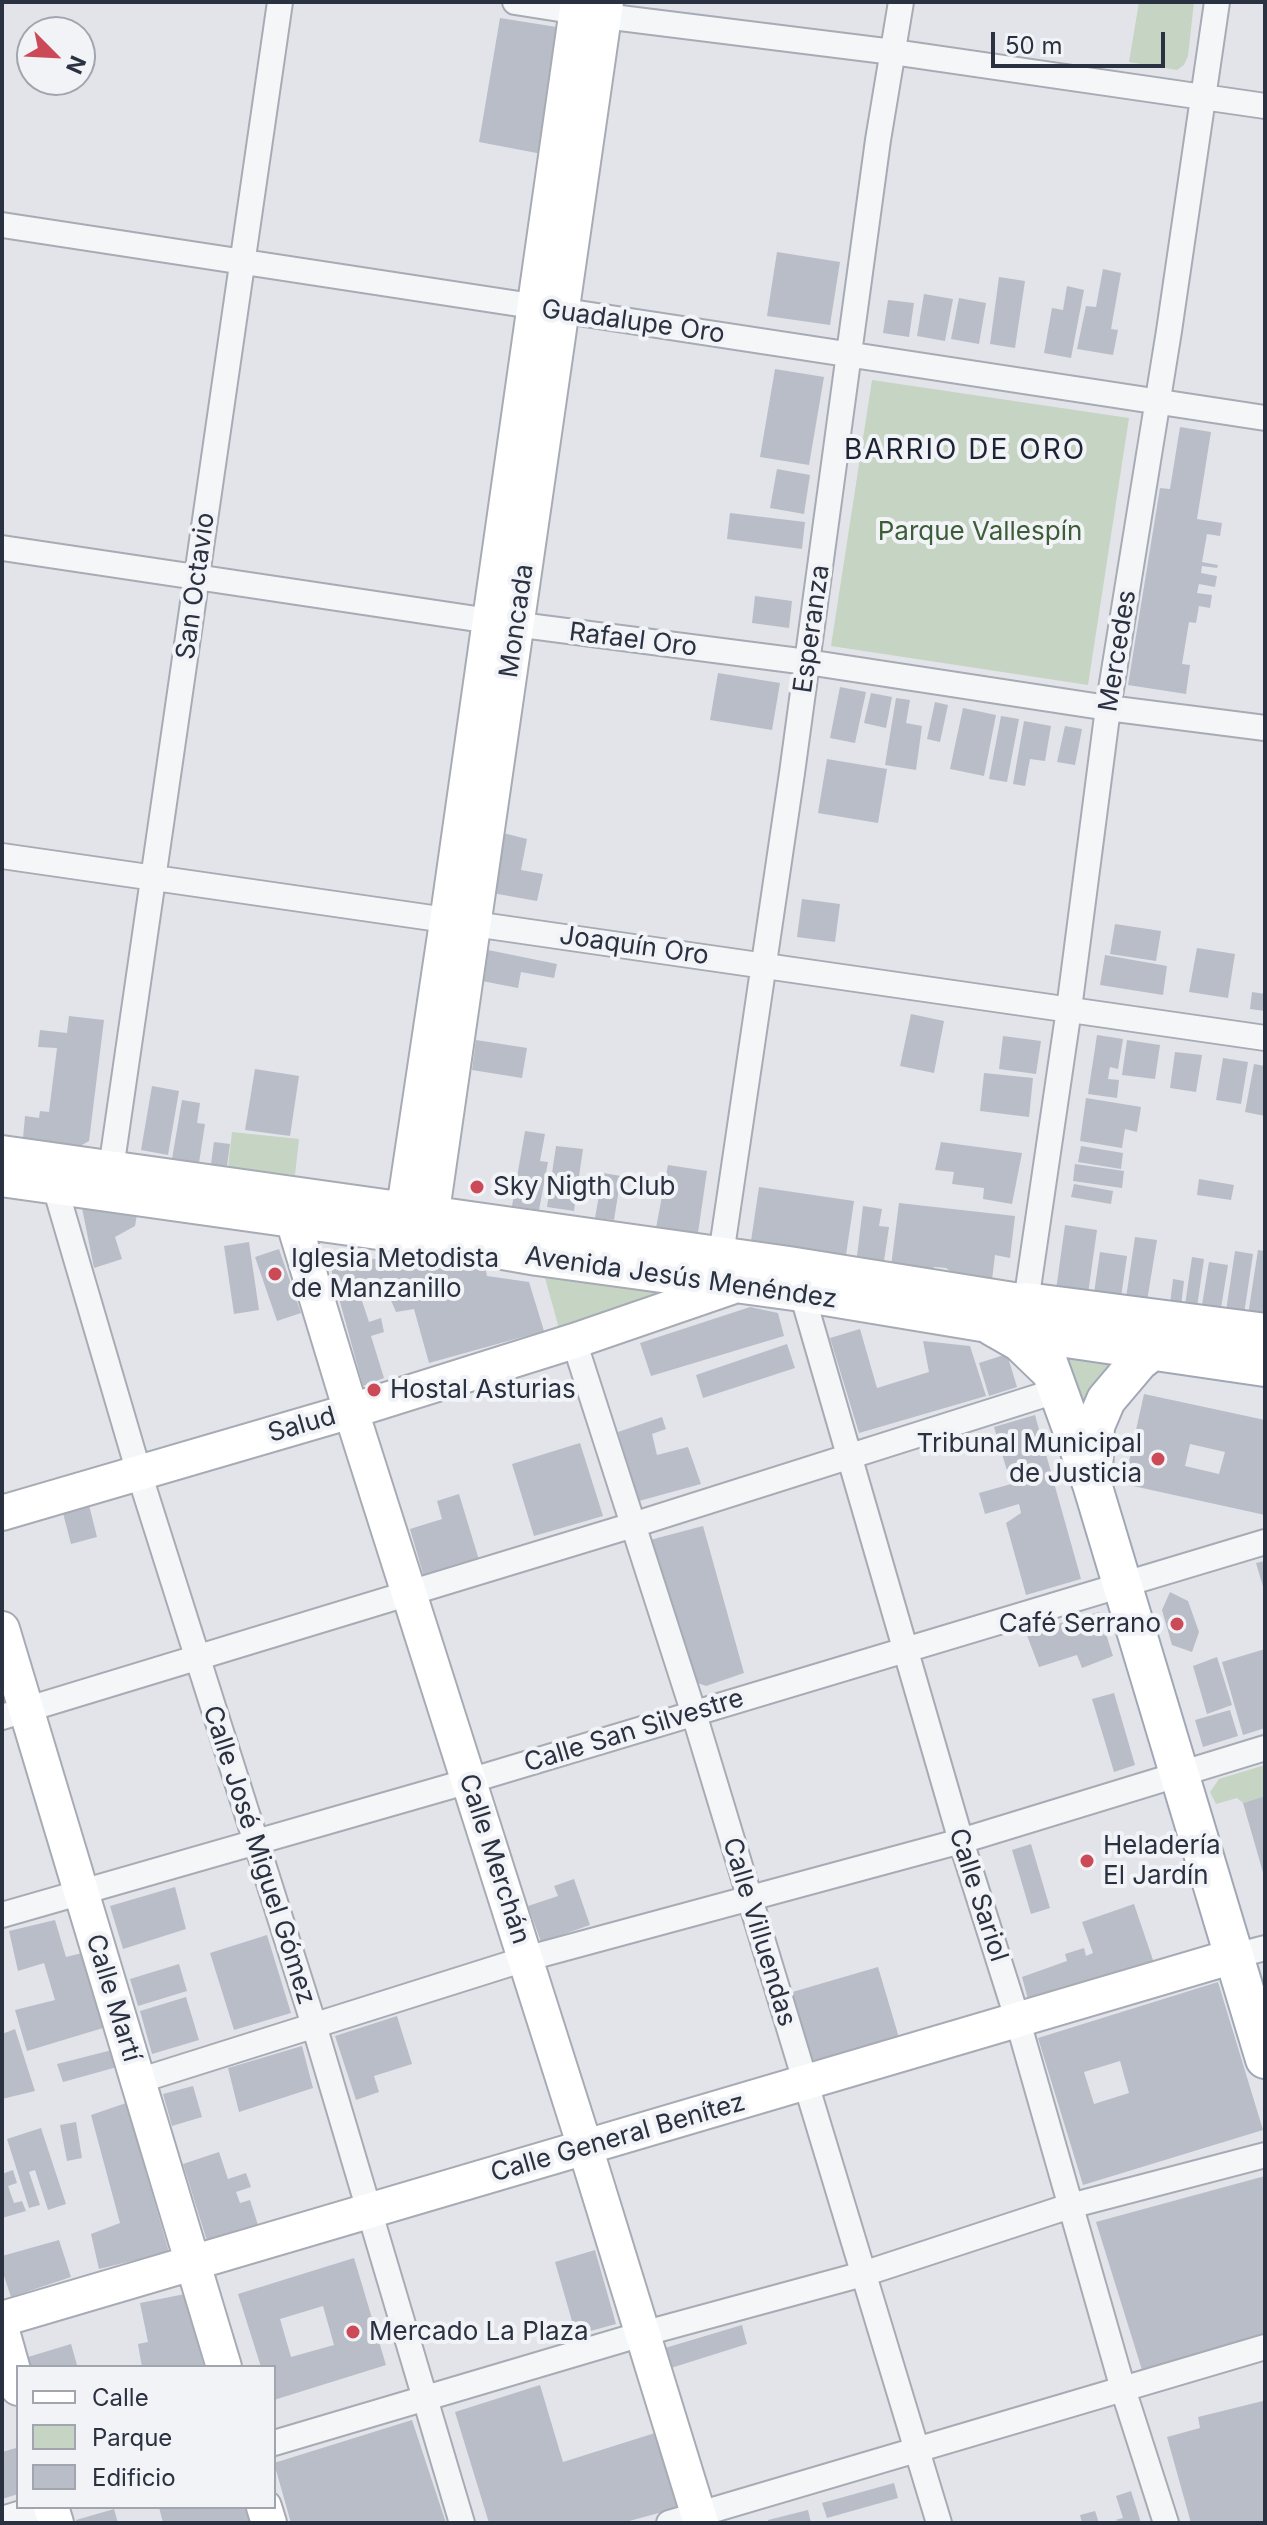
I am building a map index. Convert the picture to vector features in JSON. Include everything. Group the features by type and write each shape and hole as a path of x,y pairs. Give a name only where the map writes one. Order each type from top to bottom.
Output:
{"main road":[{"name":"Avenida Jesús Menéndez","path":"1032,1318 1265,1333"},
{"name":"Avenida Jesús Menéndez","path":"1032,1318 1152,1351 1265,1367"},
{"path":"1032,1318 1092,1484 1179,1774 1249,1952 1265,2059"},
{"path":"992,1326 1020,1342 1056,1382"},
{"path":"1092,1484 1095,1426 1106,1400 1139,1361 1152,1351"}],"street":[{"name":"San Octavio","path":"111,1169 280,2"},
{"path":"515,2 591,8 1265,106"},
{"name":"Esperanza","path":"728,1270 763,964 901,2"},
{"name":"Mercedes","path":"1032,1318 1108,708 1158,402 1217,2"},
{"name":"Moncada","path":"416,1224 591,8"},
{"name":"Guadalupe Oro","path":"2,225 1265,418"},
{"name":"Rafael Oro","path":"2,548 503,623 807,662 1108,708 1265,728"},
{"name":"Joaquín Oro","path":"2,856 1265,1038"},
{"name":"Avenida Jesús Menéndez","path":"2,1153 111,1169 290,1207"},
{"name":"Avenida Jesús Menéndez","path":"2,1179 55,1187 290,1207 416,1224 798,1279 1032,1318"},
{"name":"Calle José Miguel Gómez","path":"55,1187 196,1658 314,2025 462,2523"},
{"name":"Calle Merchán","path":"290,1207 351,1411 642,2334 690,2520"},
{"name":"Salud","path":"2,1513 351,1411 574,1341 728,1270"},
{"name":"Avenida Jesús Menéndez","path":"798,1279 992,1326 1032,1318"},
{"name":"Calle Sariol","path":"798,1279 847,1457 1017,2018 1123,2389 1166,2523"},
{"name":"Calle Villuendas","path":"574,1341 694,1714 939,2523"},
{"path":"14,1713 633,1525 847,1457 1056,1382"},
{"name":"Calle San Silvestre","path":"2,1915 80,1890 469,1781 1265,1542"},
{"name":"Calle Martí","path":"2,1629 14,1713 80,1890 223,2365"},
{"path":"138,2081 525,1959 961,1841 1265,1748"},
{"name":"Calle General Benítez","path":"2,2319 1249,1952"},
{"path":"276,2442 642,2334 863,2274 1070,2206 1265,2155"},
{"path":"2,2331 16,2381"},
{"path":"690,2520 1265,2347"},
{"path":"2,2519 34,2509"}],"green space":[{"path":"1139,2 1194,2 1188,56 1184,65 1177,70 1129,62"},
{"name":"Parque Vallespín","path":"872,380 1129,418 1088,685 831,646"},
{"path":"232,1132 299,1139 295,1175 228,1168"},
{"path":"545,1278 656,1291 657,1302 560,1332"},
{"path":"1067,1358 1122,1364 1084,1408"},
{"path":"1265,1765 1265,1796 1243,1803 1237,1798 1216,1804 1210,1792 1219,1779"}],"building":[{"path":"500,18 563,28 542,154 479,142"},
{"path":"777,252 840,262 830,325 767,316"},
{"path":"1103,269 1121,273 1111,329 1118,330 1113,355 1077,349 1086,306 1096,307"},
{"path":"999,277 1025,281 1015,348 990,344"},
{"path":"1067,286 1084,290 1071,358 1044,353 1052,308 1063,310"},
{"path":"924,294 953,299 945,341 917,336"},
{"path":"959,298 986,303 979,344 951,339"},
{"path":"888,300 914,303 909,337 883,333"},
{"path":"775,369 824,377 809,465 760,457"},
{"path":"1180,427 1211,432 1197,519 1222,523 1220,536 1207,534 1202,562 1218,565 1217,568 1202,566 1201,573 1217,576 1215,587 1199,584 1197,593 1212,595 1210,608 1199,606 1196,623 1189,622 1182,664 1190,665 1186,694 1128,685 1160,488 1170,489"},
{"path":"777,469 810,475 804,514 770,508"},
{"path":"730,513 805,522 802,549 727,539"},
{"path":"755,596 792,601 789,628 752,623"},
{"path":"718,673 780,683 772,730 710,720"},
{"path":"840,687 866,692 855,743 830,738"},
{"path":"871,693 892,697 886,728 864,723"},
{"path":"896,698 910,700 906,723 922,726 916,770 885,765"},
{"path":"935,702 948,705 940,742 927,739"},
{"path":"963,708 996,715 984,776 950,769"},
{"path":"1001,716 1019,719 1007,782 989,779"},
{"path":"1024,721 1051,726 1045,761 1030,759 1025,786 1013,784"},
{"path":"1065,726 1082,729 1075,765 1057,762"},
{"path":"827,759 887,769 878,823 818,813"},
{"path":"503,833 527,839 521,870 543,874 537,901 492,893"},
{"path":"802,899 840,904 835,942 797,937"},
{"path":"1115,924 1161,931 1156,961 1110,954"},
{"path":"1197,948 1235,954 1228,998 1189,992"},
{"path":"488,950 557,964 554,978 521,972 518,988 482,981"},
{"path":"1105,955 1167,966 1163,995 1100,985"},
{"path":"1252,992 1265,994 1265,1011 1250,1009"},
{"path":"911,1014 944,1021 934,1073 900,1066"},
{"path":"69,1016 104,1020 89,1141 80,1146 23,1138 25,1116 39,1118 40,1111 49,1112 57,1048 38,1047 40,1030 67,1033"},
{"path":"1097,1035 1123,1039 1118,1069 1110,1067 1108,1079 1119,1080 1117,1098 1088,1094"},
{"path":"1003,1036 1041,1041 1036,1074 999,1069"},
{"path":"476,1040 527,1048 522,1078 472,1070"},
{"path":"1127,1040 1160,1045 1155,1079 1122,1075"},
{"path":"1175,1052 1202,1055 1196,1092 1170,1088"},
{"path":"1223,1058 1248,1062 1241,1104 1216,1100"},
{"path":"1254,1064 1265,1066 1265,1116 1245,1112"},
{"path":"255,1069 299,1076 290,1136 245,1130"},
{"path":"984,1073 1033,1078 1029,1117 980,1111"},
{"path":"152,1086 179,1091 168,1155 141,1150"},
{"path":"1086,1098 1141,1107 1137,1132 1125,1129 1122,1148 1080,1141"},
{"path":"182,1100 200,1103 197,1123 205,1124 199,1163 172,1159"},
{"path":"525,1131 545,1134 540,1161 548,1162 539,1210 512,1206"},
{"path":"214,1142 230,1144 227,1166 211,1164"},
{"path":"941,1142 1022,1153 1012,1204 983,1199 984,1188 952,1184 954,1172 935,1170"},
{"path":"556,1146 583,1149 574,1211 547,1207"},
{"path":"1081,1146 1123,1153 1121,1169 1078,1162"},
{"path":"1075,1164 1124,1171 1122,1188 1073,1181"},
{"path":"668,1165 707,1171 698,1233 692,1236 655,1233"},
{"path":"603,1173 621,1176 614,1220 595,1218"},
{"path":"1199,1179 1234,1185 1231,1200 1197,1195"},
{"path":"1074,1184 1113,1191 1111,1204 1071,1197"},
{"path":"759,1187 854,1201 846,1255 751,1241"},
{"path":"899,1203 1015,1216 1010,1258 995,1255 992,1280 976,1279 970,1274 962,1280 946,1268 935,1267 917,1274 909,1265 898,1270 891,1266"},
{"path":"863,1206 882,1209 879,1226 889,1227 884,1261 857,1256"},
{"path":"82,1208 137,1214 135,1226 115,1237 122,1259 94,1268"},
{"path":"1065,1225 1097,1230 1088,1294 1056,1290"},
{"path":"1135,1237 1157,1240 1147,1301 1126,1298"},
{"path":"249,1242 259,1310 234,1314 224,1246"},
{"path":"279,1249 301,1313 277,1321 255,1257"},
{"path":"1258,1250 1265,1251 1262,1317 1248,1315"},
{"path":"1235,1251 1253,1254 1244,1314 1226,1311"},
{"path":"1100,1252 1127,1256 1121,1297 1094,1293"},
{"path":"1192,1257 1204,1259 1197,1307 1185,1305"},
{"path":"362,1258 485,1267 487,1276 529,1282 544,1331 429,1363 414,1309 396,1312 390,1298 362,1301 369,1322 381,1318 384,1332 371,1336 384,1378 363,1386 331,1269"},
{"path":"1209,1262 1228,1265 1221,1308 1202,1305"},
{"path":"1173,1279 1184,1281 1181,1306 1170,1304"},
{"path":"750,1307 778,1313 784,1336 651,1376 640,1343"},
{"path":"860,1329 877,1388 929,1372 923,1341 970,1346 986,1396 859,1433 830,1338"},
{"path":"787,1344 795,1368 703,1398 696,1375"},
{"path":"1007,1354 1017,1387 989,1396 979,1363"},
{"name":"Tribunal Municipal de Justicia","path":"1144,1394 1265,1420 1265,1515 1124,1484","holes":["1190,1444 1225,1452 1219,1474 1185,1466"]},
{"path":"1035,1415 1081,1579 1026,1595 1006,1523 1021,1513 1019,1504 985,1514 979,1493 1011,1484 994,1427"},
{"path":"662,1417 666,1429 652,1434 657,1455 688,1447 701,1484 639,1501 618,1432"},
{"path":"580,1443 603,1516 534,1536 512,1464"},
{"path":"459,1494 479,1560 424,1577 410,1529 442,1519 437,1501"},
{"path":"89,1505 97,1537 71,1544 63,1513"},
{"path":"703,1526 744,1673 706,1686 689,1680 650,1540"},
{"path":"1265,1561 1265,1590 1264,1590 1256,1563"},
{"path":"1170,1592 1188,1601 1199,1632 1192,1652 1172,1645 1162,1610"},
{"path":"1099,1612 1113,1656 1082,1668 1077,1655 1039,1667 1026,1633"},
{"path":"1265,1649 1265,1728 1243,1735 1222,1662"},
{"path":"1217,1657 1232,1705 1207,1714 1193,1666"},
{"path":"1114,1693 1135,1765 1114,1772 1092,1699"},
{"path":"1230,1710 1238,1736 1203,1747 1195,1720"},
{"path":"1265,1796 1265,1876 1264,1876 1243,1803"},
{"path":"1031,1844 1050,1908 1031,1914 1012,1850"},
{"path":"574,1879 590,1925 541,1942 528,1906 558,1896 554,1886"},
{"path":"175,1887 186,1929 123,1949 110,1906"},
{"path":"1134,1904 1154,1963 1029,2003 1022,1977 1067,1961 1065,1954 1084,1948 1086,1956 1093,1953 1082,1922"},
{"path":"55,1920 66,1957 82,1953 103,2028 27,2051 15,2010 55,2000 44,1963 18,1971 9,1931"},
{"path":"267,1935 291,2013 234,2030 210,1953"},
{"path":"179,1964 187,1991 138,2006 130,1979"},
{"path":"878,1967 900,2041 811,2067 789,1993"},
{"path":"1218,1982 1263,2130 1083,2185 1038,2038","holes":["1120,2061 1129,2093 1094,2104 1084,2072"]},
{"path":"186,1997 199,2040 152,2054 140,2011"},
{"path":"397,2016 412,2064 374,2076 379,2092 356,2100 335,2036"},
{"path":"15,2029 35,2091 2,2099 2,2034"},
{"path":"302,2046 313,2088 239,2112 228,2068"},
{"path":"112,2050 117,2067 63,2082 57,2064"},
{"path":"193,2086 202,2117 172,2126 163,2094"},
{"path":"126,2103 169,2252 99,2269 91,2234 120,2223 91,2115"},
{"path":"76,2122 82,2158 67,2161 60,2125"},
{"path":"41,2128 66,2204 48,2210 35,2170 29,2172 40,2205 29,2208 7,2139"},
{"path":"219,2152 228,2179 246,2173 251,2187 236,2192 240,2203 250,2200 258,2225 207,2241 183,2164"},
{"path":"13,2170 17,2183 8,2186 14,2203 22,2201 26,2211 2,2218 2,2174"},
{"path":"1265,2176 1265,2335 1142,2370 1096,2222"},
{"path":"59,2240 71,2277 11,2297 2,2270 2,2256"},
{"path":"595,2250 616,2324 576,2335 555,2262"},
{"name":"Mercado La Plaza","path":"354,2258 386,2365 276,2399 276,2365 260,2365 238,2294","holes":["323,2306 334,2345 291,2357 280,2319"]},
{"path":"185,2294 203,2365 142,2365 138,2344 148,2342 140,2303"},
{"path":"742,2325 747,2344 671,2368 665,2348"},
{"path":"71,2344 77,2365 30,2365 28,2357"},
{"path":"540,2385 563,2462 655,2433 677,2508 622,2523 489,2523 455,2412"},
{"path":"1263,2401 1265,2523 1191,2523 1167,2437 1200,2428 1198,2417"},
{"path":"412,2420 446,2523 291,2523 276,2462"},
{"path":"16,2448 16,2495 2,2499 2,2452"},
{"path":"894,2483 898,2498 827,2518 822,2503"},
{"path":"1131,2491 1141,2523 1116,2523 1119,2521 1115,2520 1123,2518 1116,2496"},
{"path":"114,2509 118,2523 77,2523 76,2520"},
{"path":"160,2509 250,2509 254,2523 163,2523"},
{"path":"808,2510 811,2523 769,2523 768,2520"},
{"path":"1095,2511 1099,2523 1082,2523 1080,2515"}],"place":[{"name":"Sky Nigth Club","path":"477,1187"},
{"name":"Iglesia Metodista de Manzanillo","path":"275,1274"},
{"name":"Hostal Asturias","path":"374,1390"},
{"name":"Tribunal Municipal de Justicia","path":"1158,1459"},
{"name":"Café Serrano","path":"1177,1624"},
{"name":"Heladería El Jardín","path":"1087,1861"},
{"name":"Mercado La Plaza","path":"353,2332"}],"district":[{"name":"BARRIO DE ORO","path":"965,451"}]}
